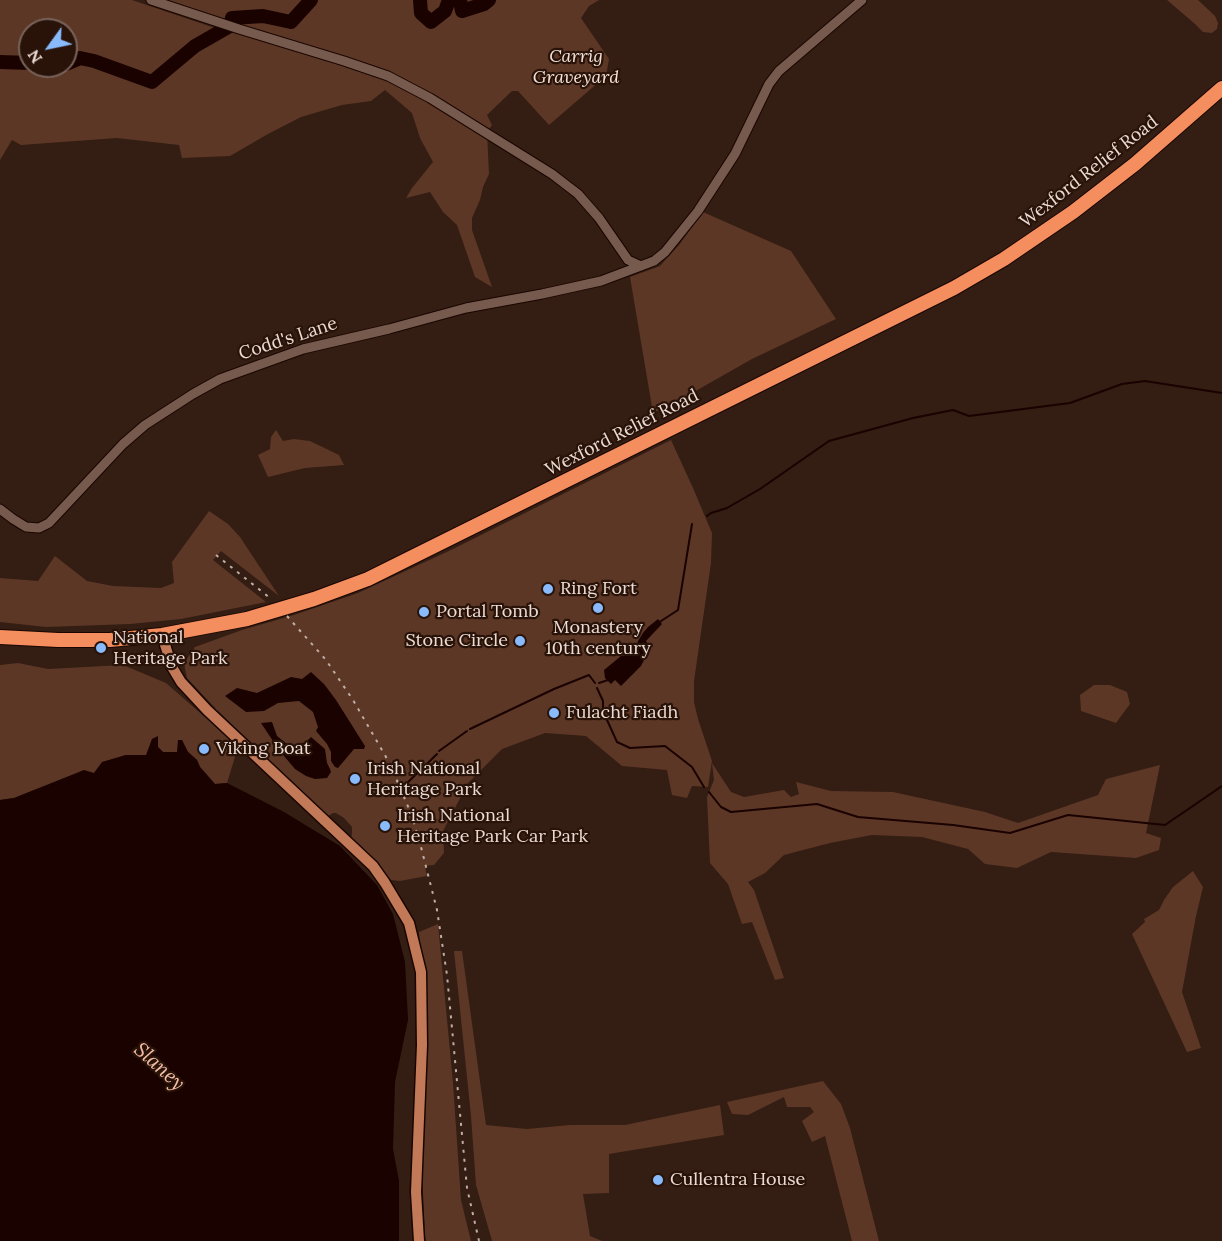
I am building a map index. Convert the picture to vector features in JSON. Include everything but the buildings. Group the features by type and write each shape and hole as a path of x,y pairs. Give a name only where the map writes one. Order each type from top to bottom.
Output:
{"highway":[{"name":"Wexford Relief Road","path":"0,637 110,640 162,635 247,619 314,599 368,579 954,288 1004,259 1073,213 1135,164 1222,88"},
{"name":"Wexford Relief Road","path":"1201,106 1222,96"}],"main road":[{"path":"162,635 172,668 182,682 207,710 373,866 409,923 421,972 422,1045 416,1191 419,1241"}],"street":[{"path":"151,0 388,76 430,98 552,174 578,194 599,218 628,260 640,266"},
{"name":"Codd's Lane","path":"0,509 26,527 39,528 49,523 123,444 145,425 220,379 303,349 466,308 601,281 654,261 698,211 735,154 769,84 780,71 862,0"}],"green space":[{"name":"Carrig Graveyard","path":"0,0 132,0 215,28 151,77 110,61 78,54 78,18 18,18 18,78 78,78 78,59 80,58 92,60 152,82 195,46 229,26 150,0 599,0 589,6 581,18 609,59 606,76 549,125 518,91 512,91 487,115 492,125 487,132 489,174 472,218 472,230 492,287 475,277 457,225 443,212 430,192 406,198 433,162 420,138 412,113 385,90 371,101 342,105 301,117 230,156 182,158 179,145 117,138 21,145 12,140 0,160"},
{"path":"1167,0 1198,0 1215,16 1218,23 1217,29 1212,33 1203,32"},
{"path":"703,212 791,251 836,319 752,359 653,413 630,277 660,266"},
{"path":"276,430 283,441 294,439 310,441 339,455 344,465 305,468 268,477 258,455 270,449 271,437"},
{"path":"671,440 712,533 711,563 694,681 694,702 712,761 708,787 692,786 687,798 672,795 667,770 622,766 586,736 545,733 502,749 468,783 443,831 444,853 434,865 425,866 427,876 400,881 391,880 351,839 352,827 344,818 336,813 328,816 217,710 207,719 238,747 227,783 215,784 188,752 182,740 177,752 163,752 158,747 158,737 152,739 147,755 126,755 103,762 94,773 14,798 0,800 0,665 18,663 48,669 123,665 166,683 206,718 216,709 187,678 184,663 195,647 358,593 453,549"},
{"path":"209,511 228,524 240,537 279,596 221,551 213,560 266,602 181,619 130,624 46,627 0,622 0,578 38,581 55,556 87,581 113,586 161,588 174,583 172,562"},
{"path":"1094,685 1110,685 1127,692 1130,704 1116,723 1081,711 1080,695"},
{"path":"712,763 731,792 744,797 784,790 791,797 799,794 796,782 831,791 893,792 985,812 1018,823 1098,795 1106,779 1160,765 1146,833 1161,838 1159,850 1136,858 1051,852 1017,868 985,864 968,849 922,837 872,835 784,855 765,873 748,882 754,890 784,978 775,980 752,922 742,924 728,884 710,863 707,797 714,780"},
{"path":"1193,871 1203,887 1182,992 1201,1048 1187,1052 1132,934 1145,922 1144,919 1159,910 1173,887"},
{"path":"438,924 461,1200 471,1241 426,1241 425,1236 421,1148 427,1036 419,932"},
{"path":"454,951 462,951 486,1125 527,1129 570,1125 625,1125 720,1105 724,1135 609,1154 609,1193 583,1194 590,1236 602,1241 492,1241 476,1185"},
{"path":"823,1081 841,1104 850,1128 879,1241 852,1241 825,1136 812,1142 802,1121 814,1112 810,1107 787,1107 784,1097 748,1115 732,1114 727,1102"}],"water":[{"path":"658,619 662,624 646,641 650,648 641,666 621,686 615,680 611,684 605,678 604,670 621,656 635,653 643,633"},
{"path":"311,672 336,700 365,746 364,749 354,749 338,768 331,761 331,752 327,744 316,731 318,727 313,712 299,701 278,703 264,711 246,712 225,696 237,688 257,693 291,677 302,679"},
{"path":"272,722 277,736 287,744 295,746 311,737 325,749 331,772 327,778 315,779 295,769 261,723"},
{"name":"Slaney","path":"158,736 158,747 163,752 177,752 178,740 182,740 188,752 215,784 227,783 284,812 340,846 377,885 393,914 405,962 408,1020 395,1082 393,1149 399,1181 399,1241 0,1241 0,800 14,798 84,770 94,773 102,762 126,755 146,755 152,739"}],"waterway":[{"path":"78,59 94,61 152,82 195,46 230,26 232,18 263,16 291,22 311,0"},
{"path":"420,0 421,13 431,22 445,11 449,0"},
{"path":"460,0 462,11 484,4 489,0"},
{"path":"0,62 18,63"},
{"path":"707,516 727,508 760,489 829,441 913,418 953,410 969,416 1070,403 1122,384 1145,381 1222,393"},
{"path":"658,623 678,610 692,524"},
{"path":"470,729 589,675 595,683"},
{"path":"599,683 608,680"},
{"path":"597,688 603,701 603,711 617,742 630,748 665,746 692,767 704,787"},
{"path":"439,751 467,731"},
{"path":"403,787 437,754"},
{"path":"709,792 721,807 731,812 817,804 858,817 953,825 1010,833 1068,815 1165,825 1222,786"}],"railway":[{"path":"216,555 270,598"},
{"path":"287,616 326,660 353,700 386,757 412,816 437,910 447,975 467,1188 479,1241"}],"place":[{"name":"Ring Fort","path":"548,589"},
{"name":"Monastery 10th century","path":"598,608"},
{"name":"Portal Tomb","path":"424,612"},
{"name":"Stone Circle","path":"520,641"},
{"name":"National Heritage Park","path":"101,648"},
{"name":"Fulacht Fiadh","path":"554,713"},
{"name":"Viking Boat","path":"204,749"},
{"name":"Irish National Heritage Park","path":"355,779"},
{"name":"Irish National Heritage Park Car Park","path":"385,826"},
{"name":"Cullentra House","path":"658,1180"}]}
